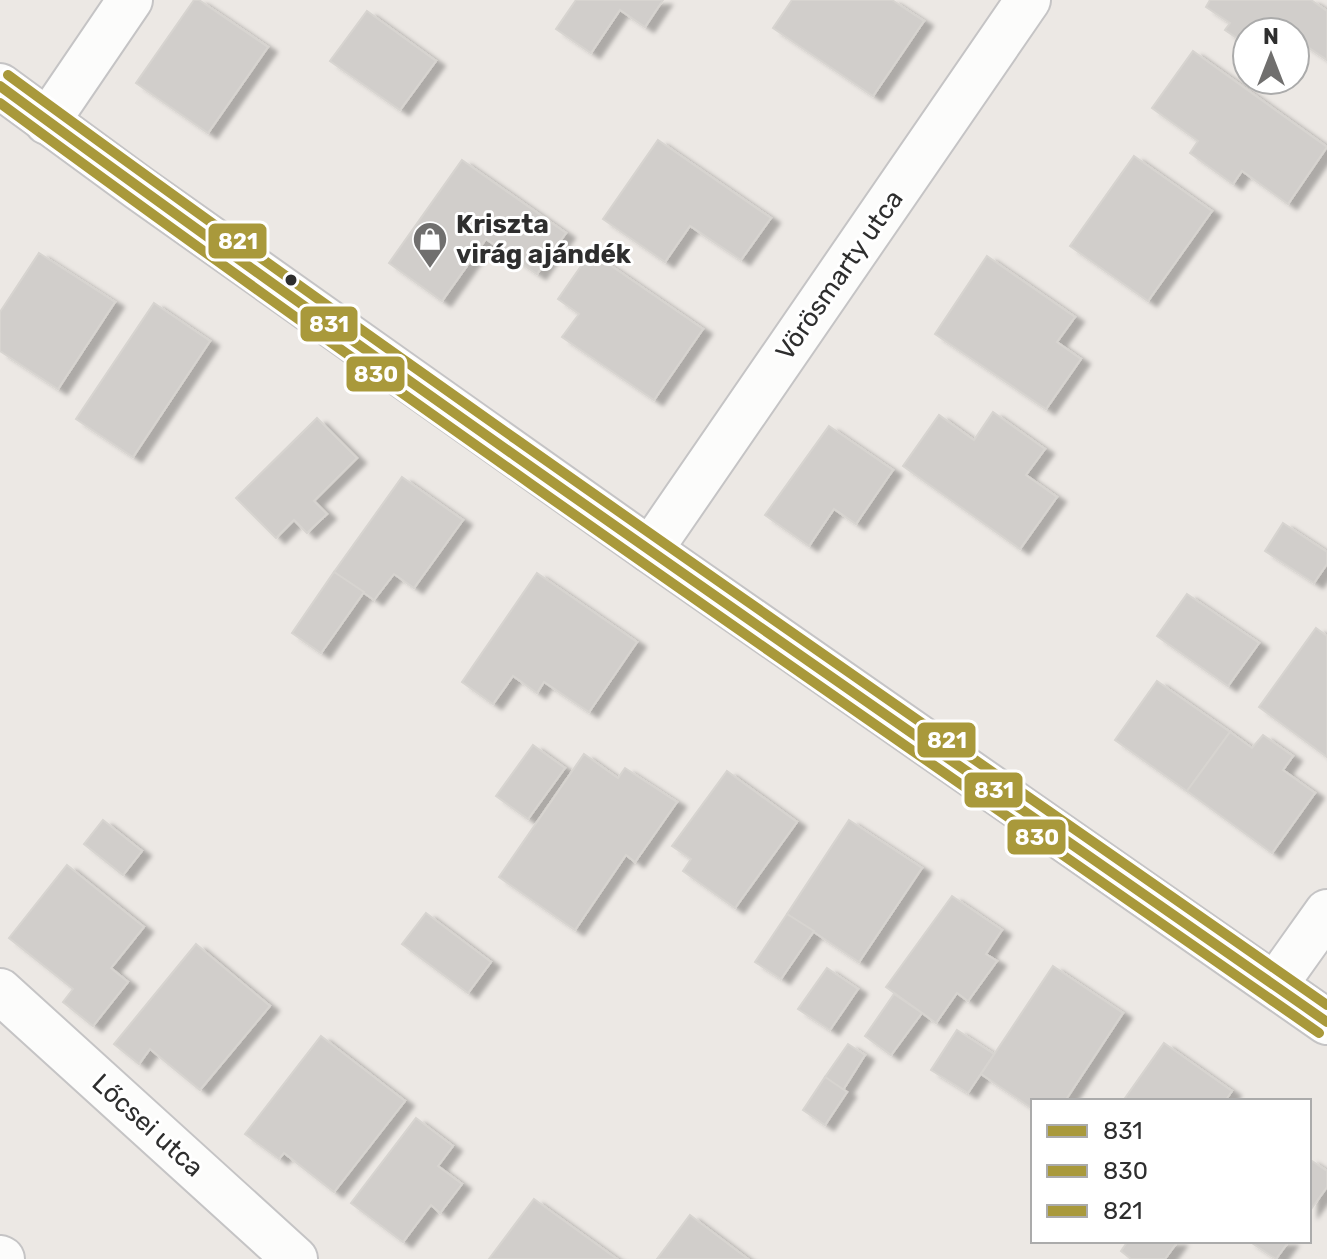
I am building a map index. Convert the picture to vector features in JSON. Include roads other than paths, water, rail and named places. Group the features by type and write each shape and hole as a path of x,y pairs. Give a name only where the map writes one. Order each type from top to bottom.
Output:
{"street":[{"path":"47,122 130,0"},
{"name":"Vörösmarty utca","path":"650,550 1028,0"},
{"path":"0,86 650,550 1327,1022"},
{"path":"1275,985 1327,912"},
{"name":"Lőcsei utca","path":"0,991 295,1259"}],"place":[{"name":"Kriszta virág ajándék","path":"430,270"}]}
